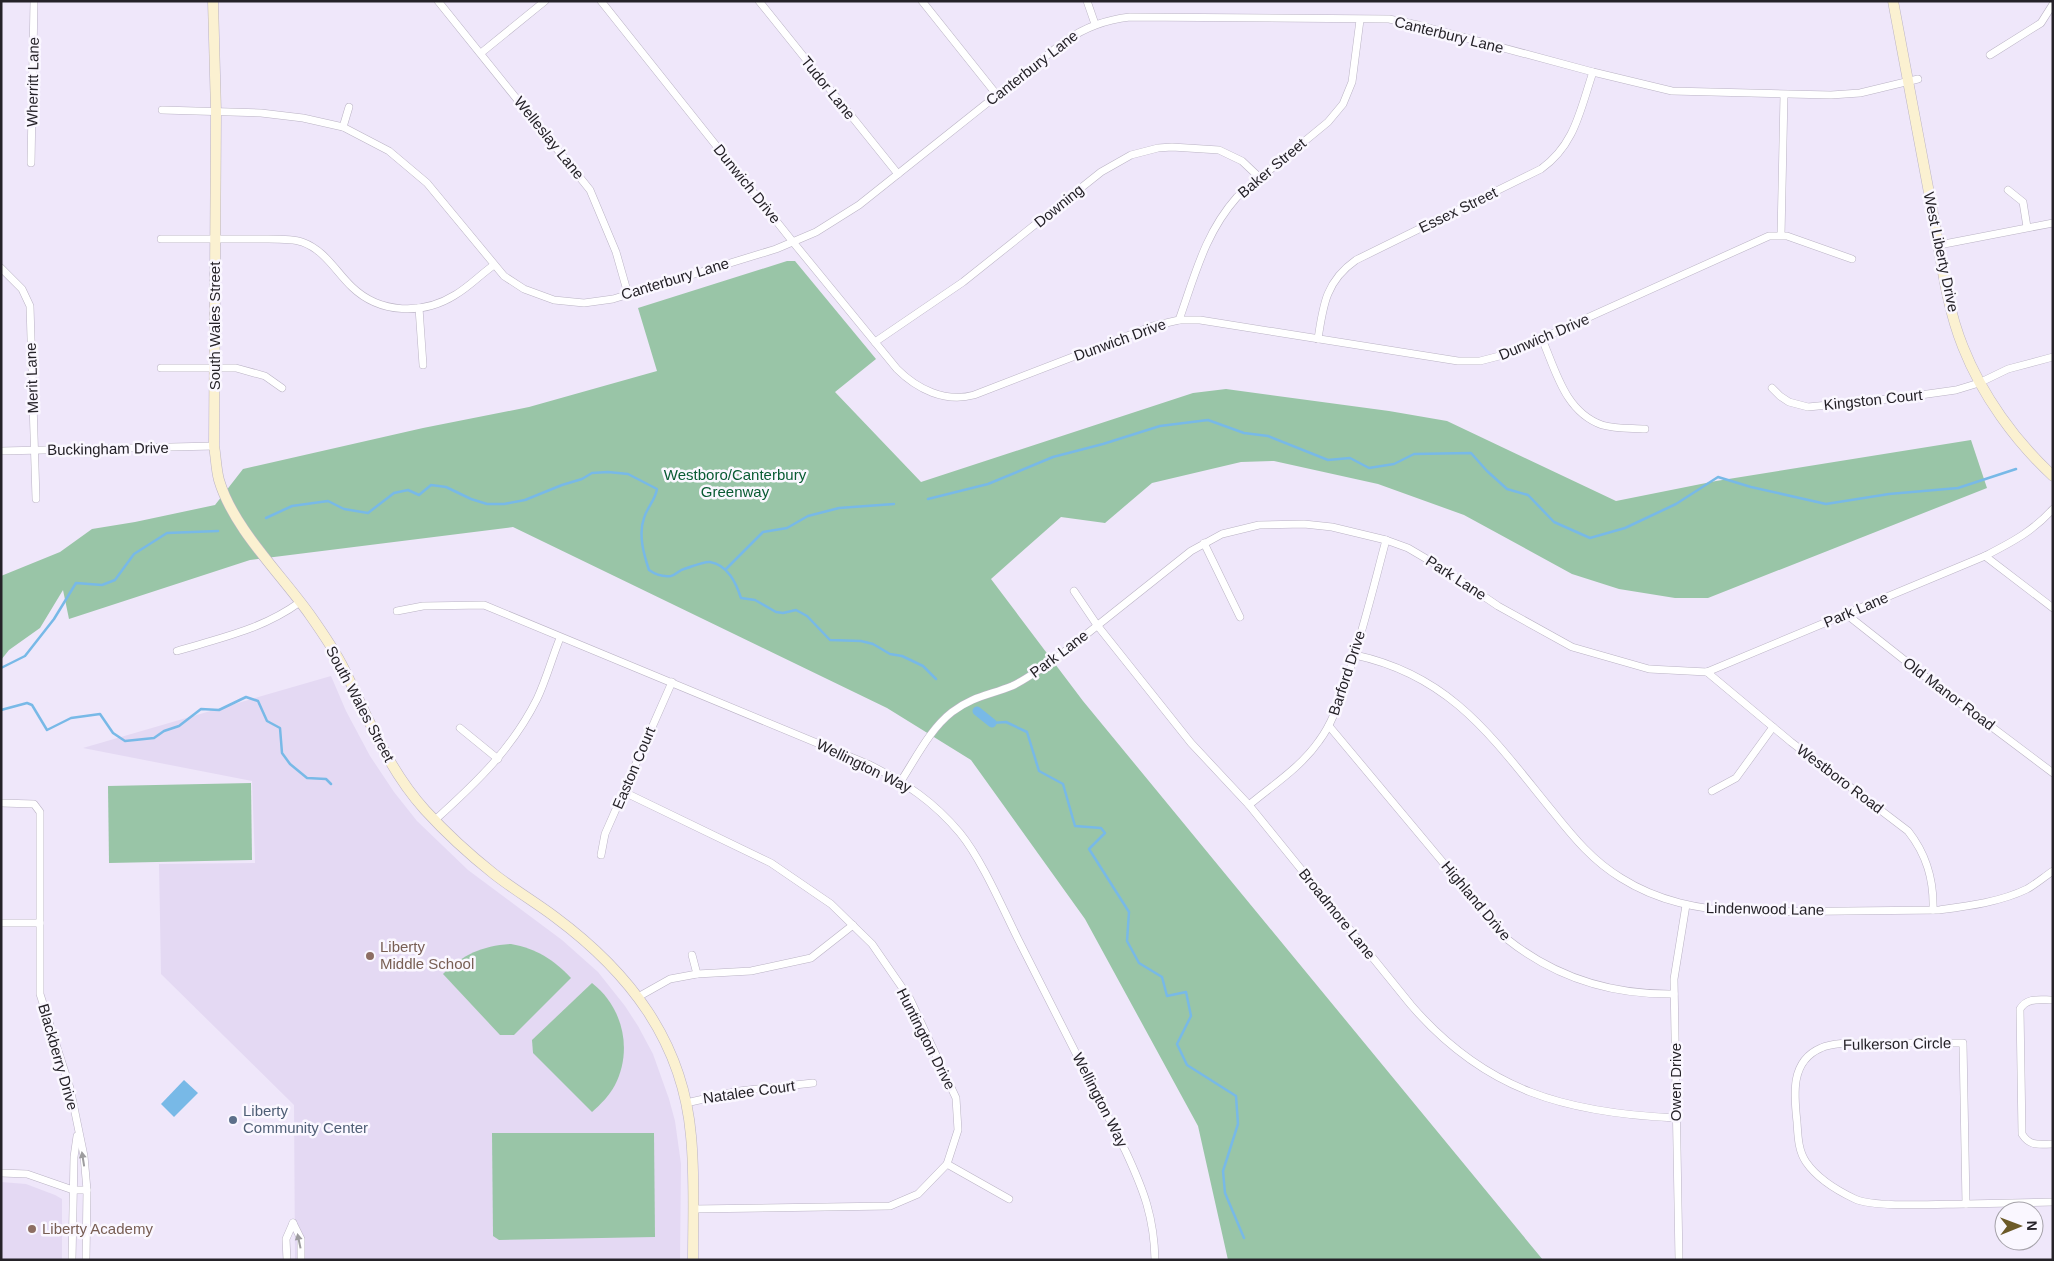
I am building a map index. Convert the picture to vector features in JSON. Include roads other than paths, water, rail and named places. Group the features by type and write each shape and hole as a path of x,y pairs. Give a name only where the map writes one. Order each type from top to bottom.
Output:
{"street":[{"name":"Wherritt Lane","path":"31,163 34,1"},
{"name":"South Wales Street","path":"213,1 216,112 214,446 218,478 232,510 300,602 343,666 371,728 389,761 424,808 468,852 495,875 555,918 609,962 638,997 654,1021 667,1045 676,1068 686,1103 691,1135 693,1260"},
{"name":"Welleslay Lane","path":"438,1 590,190 616,252 628,294"},
{"path":"481,53 544,1"},
{"name":"Dunwich Drive","path":"601,1 792,242 897,369 913,382 928,391 940,395 963,398 1153,326 1179,320 1200,320 1469,362 1491,359 1542,339 1764,238 1781,235"},
{"name":"Tudor Lane","path":"759,1 898,174"},
{"path":"922,1 997,95"},
{"path":"1087,1 1095,24"},
{"name":"West Liberty Drive","path":"1893,1 1913,80 1948,296 1962,346 1979,383 2008,426 2034,459 2053,476"},
{"path":"1990,55 2041,23 2053,4"},
{"name":"Canterbury Lane","path":"162,110 261,113 303,118 343,127 389,151 427,182 504,276 524,289 554,300 598,302 776,249 834,222 898,174 1065,41 1095,24 1130,16 1389,19 1404,21 1593,72 1672,91 1831,95 1860,93 1913,80"},
{"name":"Baker Street","path":"1179,320 1214,227 1224,211 1237,197 1328,122 1343,104 1352,82 1360,20"},
{"name":"Essex Street","path":"1318,339 1326,296 1331,285 1346,267 1356,260 1540,170 1551,162 1560,153 1574,130 1593,72"},
{"path":"1784,95 1781,235 1852,259"},
{"path":"343,127 349,107"},
{"name":"Downing","path":"875,342 963,282 1101,172 1131,155 1158,148 1172,147 1219,150 1242,160 1260,178"},
{"path":"2008,190 2023,202 2027,227"},
{"path":"1939,245 2053,223"},
{"path":"161,239 272,239 302,242 329,260 353,288 374,301 398,309 418,308 436,304 455,295 494,264"},
{"name":"Merit Lane","path":"1,268 22,289 30,306 36,499"},
{"path":"418,308 423,365"},
{"path":"1542,339 1567,397 1582,414 1602,424 1645,429"},
{"name":"Kingston Court","path":"1772,388 1789,402 1808,407 1909,396 1956,390 1979,383 2008,369 2053,357"},
{"path":"161,368 236,368 265,376 282,388"},
{"name":"Buckingham Drive","path":"1,451 214,446"},
{"name":"Park Lane","path":"901,781 934,730 951,713 979,696 998,691 1024,680 1049,664 1204,542 1244,527 1274,524 1332,527 1386,540 1417,553 1498,606 1572,647 1649,669 1707,672 1985,556 2024,536 2053,509"},
{"name":"Barford Drive","path":"1249,805 1304,759 1329,726 1336,712 1355,655 1386,540"},
{"path":"1204,542 1240,617"},
{"path":"1985,556 2053,608"},
{"name":"Broadmore Lane","path":"1074,591 1097,625 1191,743 1249,805 1415,1010 1438,1035 1470,1060 1513,1086 1551,1100 1633,1116 1676,1118"},
{"path":"177,651 256,628 281,616 300,602"},
{"name":"Wellington Way","path":"397,611 423,606 484,605 870,765 921,794 960,834 971,850 1007,916 1126,1152 1144,1192 1153,1224 1155,1260"},
{"name":"Old Manor Road","path":"1846,614 1936,686 2053,773"},
{"path":"436,820 498,759 518,733 537,698 560,638"},
{"name":"Lindenwood Lane","path":"1355,655 1389,664 1411,673 1452,698 1482,725 1570,834 1591,855 1621,879 1662,899 1686,905 1743,912 1933,910 1966,907 2001,898 2027,888 2053,871"},
{"name":"Westboro Road","path":"1707,672 1773,727 1908,831 1922,851 1926,862 1931,879 1933,910"},
{"name":"Easton Court","path":"602,855 606,834 672,682"},
{"name":"Highland Drive","path":"1329,726 1506,940 1541,963 1587,983 1628,992 1674,994"},
{"path":"1712,791 1736,778 1773,727"},
{"path":"460,728 498,759"},
{"name":"Huntington Drive","path":"624,792 771,863 831,904 872,944 910,999 956,1098 958,1130 947,1164 918,1194 890,1206 693,1209"},
{"name":"Blackberry Drive","path":"1,803 34,804 40,812 40,994 70,1088 77,1130 84,1156 87,1190 86,1260"},
{"name":"Owen Drive","path":"1679,1260 1674,994 1676,956 1686,905"},
{"path":"1,923 40,923"},
{"path":"638,997 670,979 697,974 751,971 811,958 853,925"},
{"path":"692,955 697,974"},
{"path":"2053,1000 2030,1000 2023,1003 2020,1009 2022,1134 2027,1141 2034,1144 2053,1144"},
{"name":"Fulkerson Circle","path":"1966,1204 1963,1043 1847,1043 1822,1047 1809,1056 1801,1066 1796,1077 1794,1096 1799,1145 1805,1161 1838,1190 1858,1200 1873,1203 1966,1204 2053,1202"},
{"name":"Natalee Court","path":"686,1103 739,1090 813,1083"},
{"name":"Blackberry Drive","path":"72,1260 74,1157 77,1130"},
{"path":"947,1164 1009,1200"},
{"path":"1,1173 27,1174 73,1190 87,1190"},
{"path":"287,1260 286,1239 293,1223 301,1239 301,1260"}],"water":[{"path":"184,1080 198,1093 174,1117 161,1104"}],"waterway":[{"path":"928,499 988,484 1053,457 1160,426 1208,420 1244,433 1268,436 1328,460 1350,458 1369,468 1394,464 1414,454 1471,453 1507,489 1528,495 1554,522 1590,538 1625,528 1676,504 1718,477 1751,487 1826,504 1889,494 1958,488 2016,469"},
{"path":"266,518 292,506 328,501 344,509 368,513 394,493 408,490 419,495 431,485 446,487 471,499 487,504 504,504 525,500 582,479 592,473 628,474 657,489 642,524 644,551 649,570 652,572 662,576 671,576 701,563 710,562 716,564 722,567 730,576 737,586 741,598 755,600 776,612 783,613 796,610 807,616 830,640 861,641 873,644 890,654 902,656 923,666 936,679"},
{"path":"726,569 763,532 787,528 808,516 839,508 894,504"},
{"path":"1,668 25,656 54,619 76,583 102,585 115,580 134,554 167,533 218,531"},
{"path":"1,710 27,703 32,705 47,730 71,718 100,714 113,733 125,741 154,738 164,731 179,726 201,709 219,710 246,697 258,701 267,721 280,728 282,753 290,764 307,778 326,779 331,784"},
{"path":"977,711 992,723"},
{"path":"992,723 1006,722 1027,732 1039,771 1063,784 1075,826 1101,828 1105,833 1089,849 1129,912 1127,941 1139,963 1162,977 1167,996 1186,992 1191,1016 1177,1044 1187,1065 1236,1096 1238,1124 1223,1171 1225,1193 1244,1238"}],"place":[{"name":"Liberty Middle School","path":"370,956"},
{"name":"Liberty Community Center","path":"233,1120"},
{"name":"Liberty Academy","path":"32,1229"}],"park label":[{"name":"Westboro/Canterbury Greenway","path":"735,484"}]}
